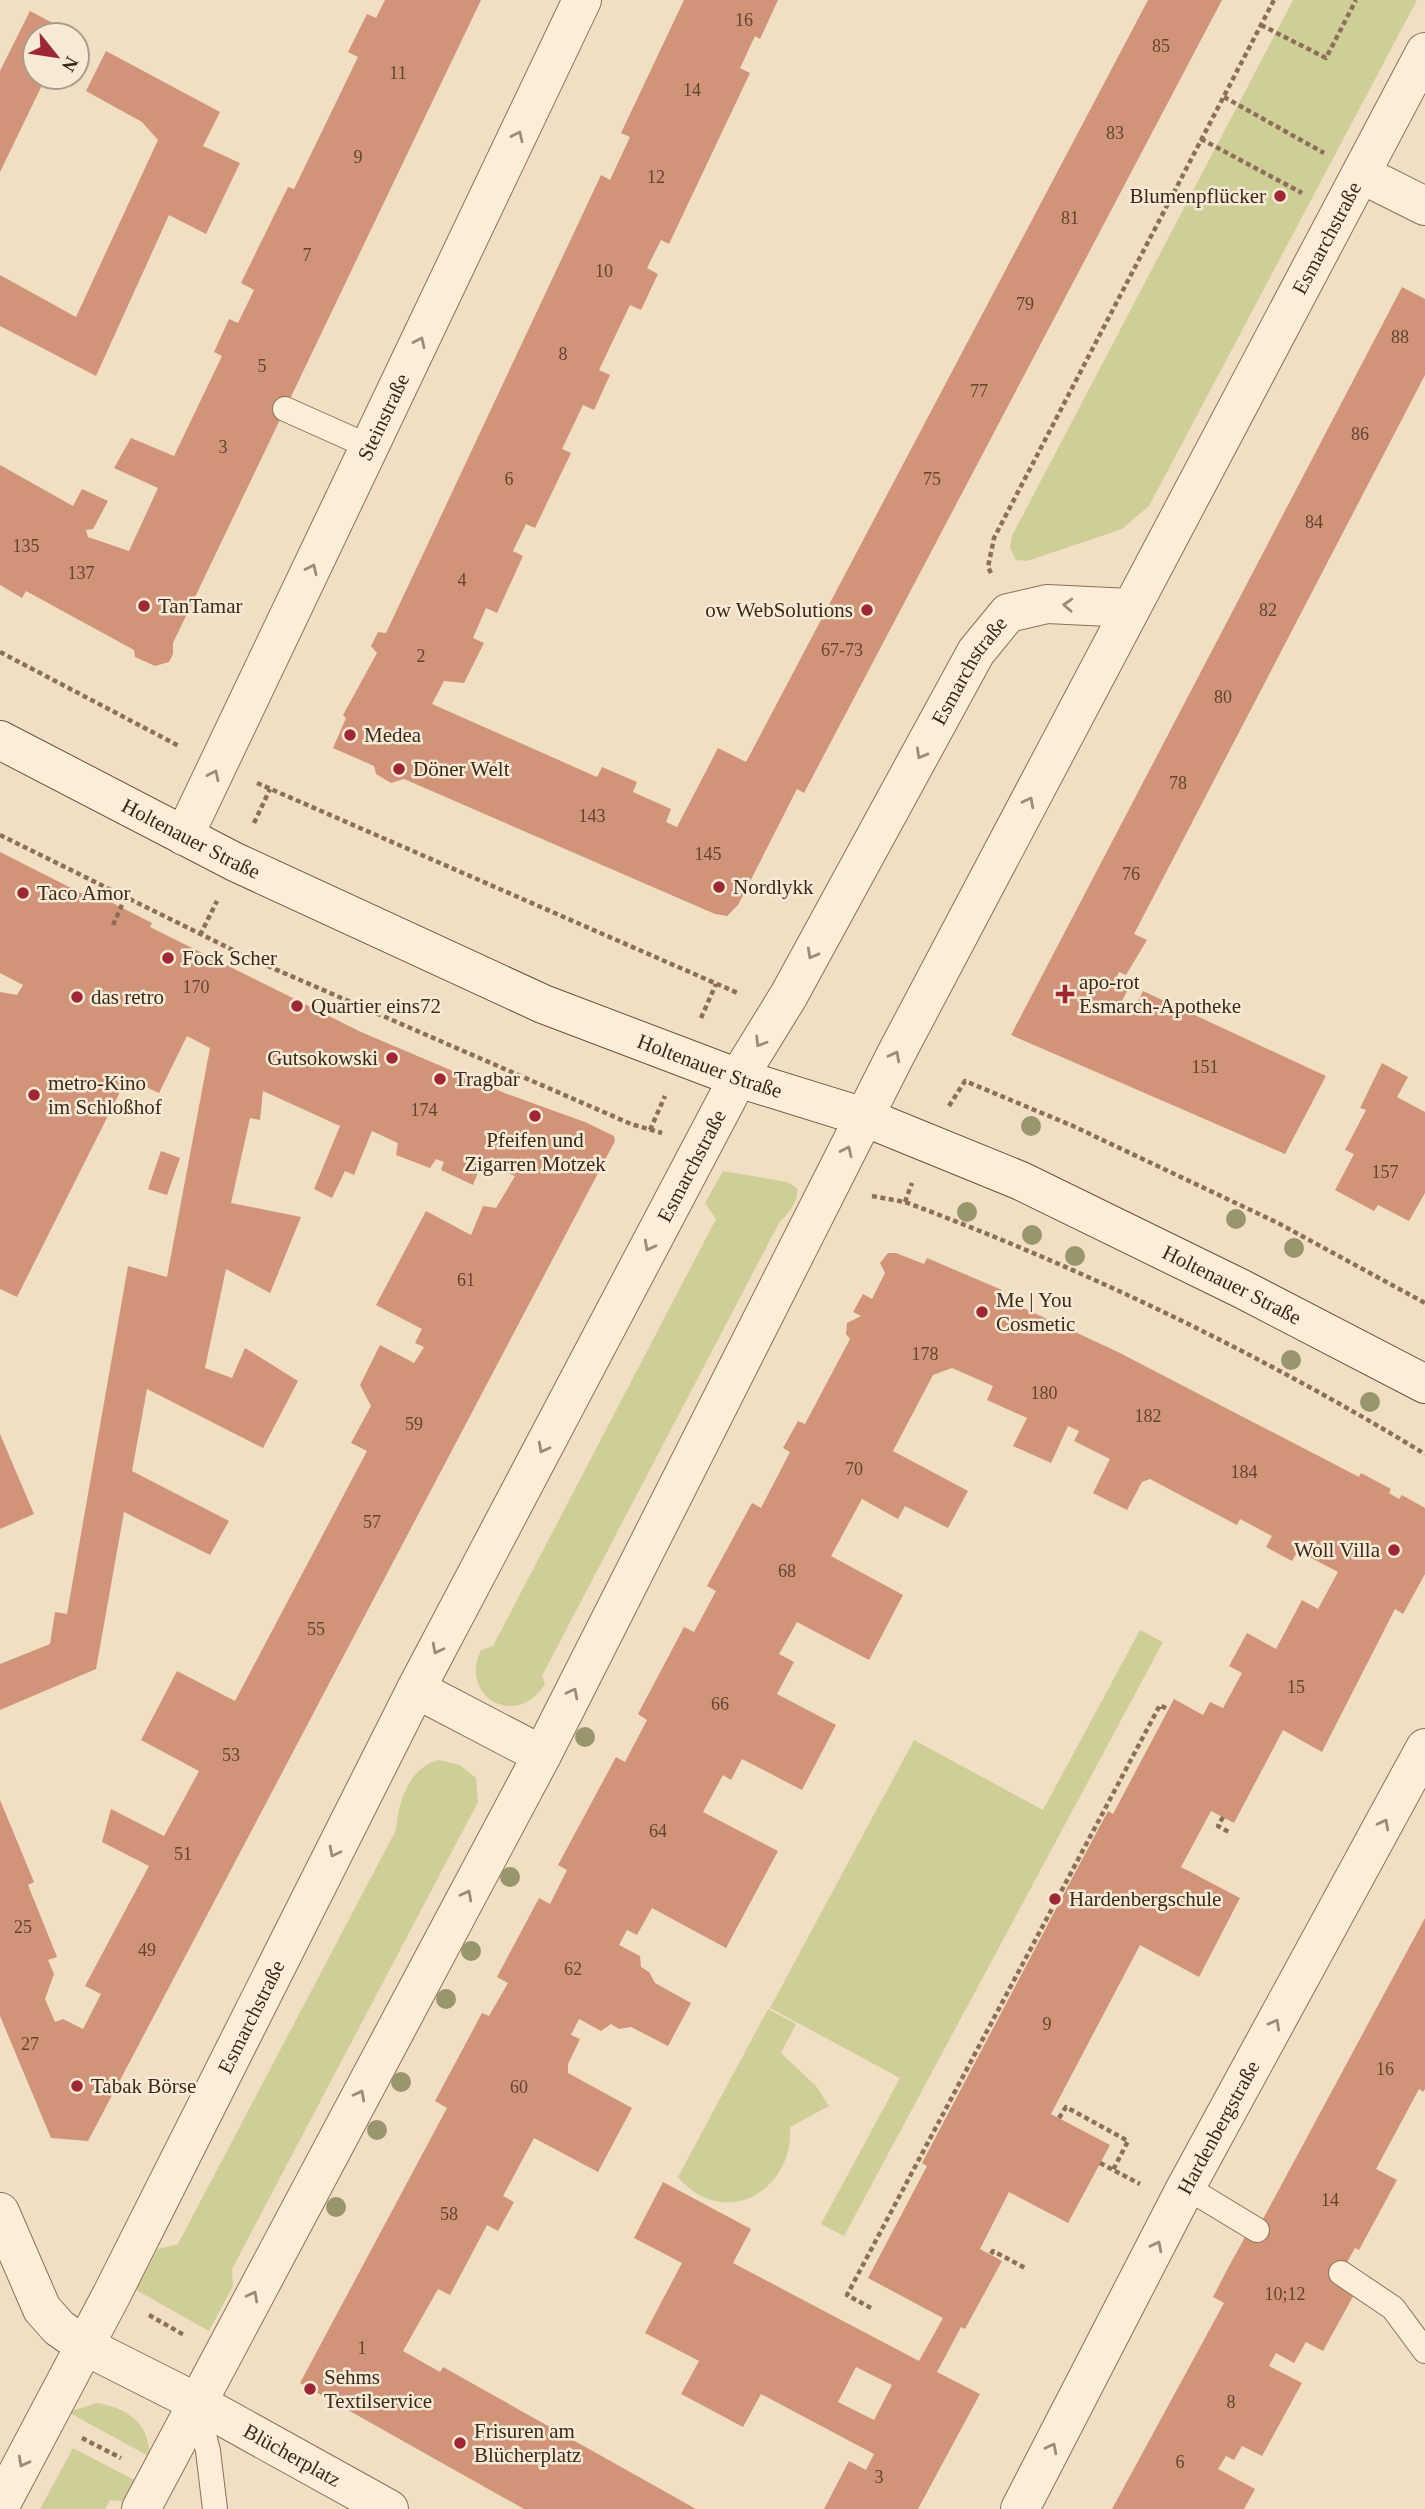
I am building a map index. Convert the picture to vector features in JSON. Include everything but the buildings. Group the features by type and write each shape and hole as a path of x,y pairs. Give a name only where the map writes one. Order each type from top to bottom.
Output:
{"street":[{"name":"Steinstraße","path":"184,836 582,0"},
{"name":"Esmarchstraße","path":"141,2509 542,1755 864,1116 1425,52"},
{"path":"1361,174 1425,206"},
{"name":"Esmarchstraße","path":"0,2507 112,2294 416,1689 738,1077 789,995 976,652 1008,613 1047,604 1130,608"},
{"name":"Holtenauer Straße","path":"0,740 184,836 543,1004 738,1077 864,1116 1021,1181 1262,1299 1425,1384"},
{"path":"416,1689 542,1755"},
{"name":"Hardenbergstraße","path":"1020,2509 1186,2188 1425,1748"},
{"path":"0,2212 42,2309 59,2328 85,2346 196,2402"},
{"name":"Blücherplatz","path":"196,2402 389,2509"}],"lane":[{"path":"285,409 370,447"},
{"path":"1186,2188 1257,2230"},
{"path":"1341,2273 1393,2308 1425,2351"},
{"path":"196,2402 208,2451 215,2509"}],"path":[{"path":"1008,613 988,567 994,538 1274,0"},
{"path":"1261,25 1326,58 1356,0"},
{"path":"1224,97 1361,174"},
{"path":"1201,139 1340,214"},
{"path":"0,652 218,767 746,997"},
{"path":"0,835 125,898 370,1012 631,1124 675,1137"},
{"path":"113,925 125,898"},
{"path":"965,1081 1073,1126 1278,1223 1425,1303"},
{"path":"869,1196 905,1202 935,1213 1111,1286 1363,1416 1425,1454"},
{"path":"871,2308 847,2295 960,2087 1160,1705 1169,1710"},
{"path":"1223,1817 1218,1826 1228,1832"},
{"path":"1059,2118 1066,2108 1128,2141 1114,2170"},
{"path":"991,2254 993,2250 1027,2269"},
{"path":"112,2294 221,2356"}],"green space":[{"path":"1293,0 1417,0 1149,506 1122,529 1027,561 1016,560 1010,548 1012,536"},
{"path":"723,1171 787,1182 797,1188 795,1203 779,1223 542,1676 545,1684 534,1698 520,1705 507,1706 494,1702 484,1694 478,1682 476,1667 481,1650 493,1646 716,1219 705,1203"},
{"path":"1140,1630 1163,1642 844,2236 821,2224 900,2078 770,2008 914,1740 1043,1810"},
{"path":"439,1760 460,1765 476,1778 478,1802 232,2269 233,2286 209,2331 136,2290 158,2249 178,2244 396,1830 399,1808 407,1787 420,1770"},
{"path":"768,2009 796,2024 781,2053 816,2086 829,2106 790,2127 788,2150 781,2170 768,2186 752,2197 734,2202 715,2201 696,2193 678,2177"},
{"path":"97,2403 119,2409 135,2420 146,2435 150,2457 68,2412"},
{"path":"73,2448 140,2483 130,2502 110,2500 105,2509 40,2509"}],"place":[{"name":"Blumenpflücker","path":"1280,196"},
{"name":"TanTamar","path":"144,606"},
{"name":"ow WebSolutions","path":"867,610"},
{"name":"Medea","path":"350,735"},
{"name":"Döner Welt","path":"399,769"},
{"name":"Nordlykk","path":"719,887"},
{"name":"Taco Amor","path":"23,893"},
{"name":"Fock Scher","path":"168,958"},
{"name":"apo-rot Esmarch-Apotheke","path":"1065,994"},
{"name":"das retro","path":"77,997"},
{"name":"Quartier eins72","path":"297,1006"},
{"name":"Gutsokowski","path":"392,1058"},
{"name":"Tragbar","path":"440,1079"},
{"name":"metro-Kino im Schloßhof","path":"34,1095"},
{"name":"Pfeifen und Zigarren Motzek","path":"535,1116"},
{"name":"Me | You Cosmetic","path":"982,1312"},
{"name":"Woll Villa","path":"1394,1550"},
{"name":"Hardenbergschule","path":"1055,1899"},
{"name":"Tabak Börse","path":"77,2086"},
{"name":"Sehms Textilservice","path":"310,2389"},
{"name":"Frisuren am Blücherplatz","path":"460,2443"}]}
